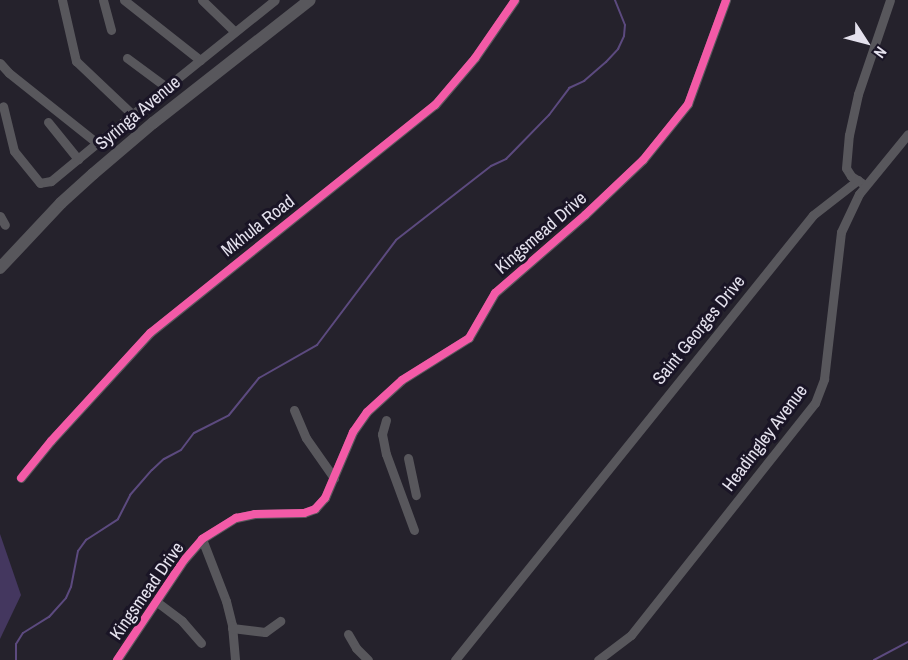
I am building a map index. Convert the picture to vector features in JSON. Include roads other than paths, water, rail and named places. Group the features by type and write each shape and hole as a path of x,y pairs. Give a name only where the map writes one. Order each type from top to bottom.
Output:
{"street":[{"path":"62,0 76,61 133,115"},
{"path":"103,0 111,30"},
{"path":"124,0 200,60"},
{"path":"202,0 234,31"},
{"path":"3,106 14,151 40,183 47,184 275,0"},
{"name":"Syringa Avenue","path":"0,268 61,203 93,174 153,123 310,0"},
{"name":"Mkhula Road","path":"21,478 51,441 150,333 435,105 475,58 514,0"},
{"path":"714,0 725,2"},
{"path":"867,185 849,174 845,163 850,125 858,94 890,0"},
{"name":"Kingsmead Drive","path":"117,660 184,560 202,539 218,527 236,518 255,514 294,514 315,510 325,498 353,432 367,412 402,380 469,338 495,293 611,192 674,123 688,104 725,2"},
{"path":"127,58 166,87"},
{"path":"0,63 9,74 97,143"},
{"path":"48,122 78,159"},
{"name":"Headingley Avenue","path":"598,660 621,645 631,635 815,403 824,379 838,246 847,216 867,185 908,134"},
{"name":"Saint Georges Drive","path":"454,660 813,215 858,180"},
{"path":"294,410 306,438 334,478"},
{"path":"386,420 382,434 386,454 414,530"},
{"path":"408,458 416,495"},
{"path":"210,562 210,540 218,527"},
{"path":"202,539 225,601 232,628 235,660"},
{"path":"184,560 199,553 210,562"},
{"path":"157,602 182,621 201,643"},
{"path":"232,628 265,633 280,621"},
{"path":"348,634 356,648 368,660"}],"waterway":[{"path":"16,660 16,644 23,633 49,617 66,598 71,587 78,551 86,540 118,519 130,495 152,470 164,459 181,450 194,433 229,415 259,378 317,345 396,240 491,166 506,159 549,115 569,88 584,81 618,49 624,36 625,25 615,0"},
{"path":"874,660 908,642"}]}
